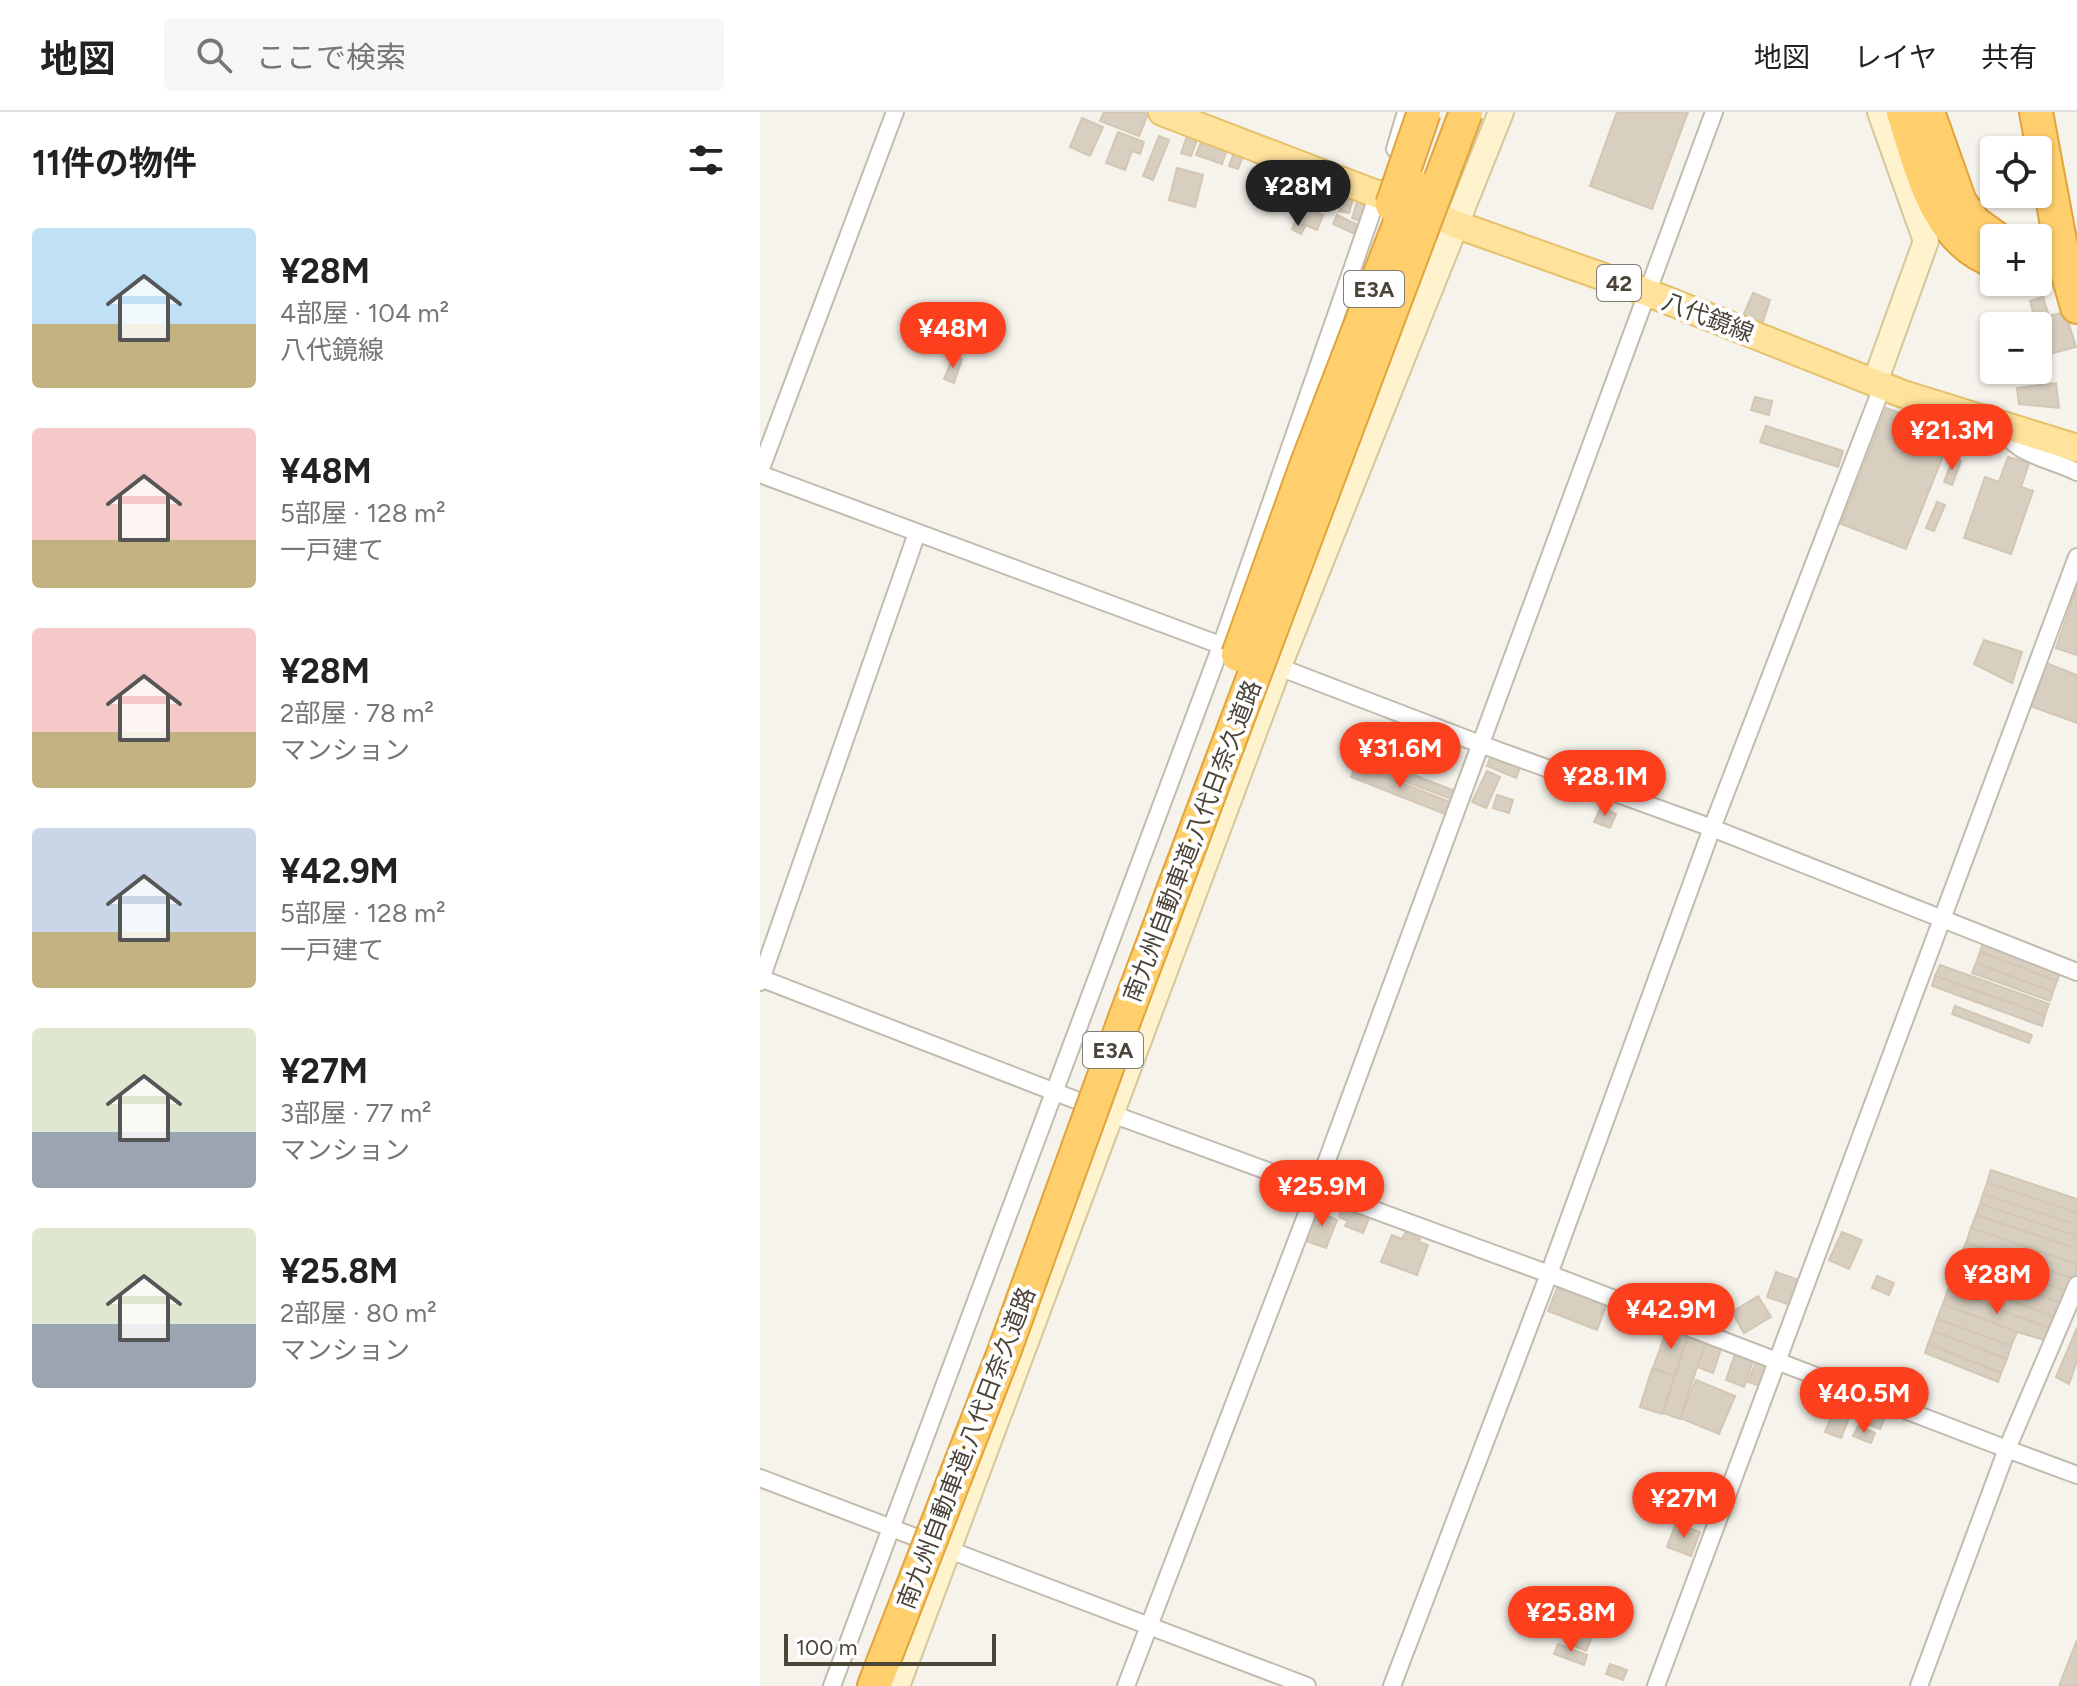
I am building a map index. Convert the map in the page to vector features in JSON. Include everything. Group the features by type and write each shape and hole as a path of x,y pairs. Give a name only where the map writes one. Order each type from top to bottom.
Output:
{"highway":[{"path":"1306,466 1324,396 1424,112"},
{"name":"南九州自動車道;八代日奈久道路","path":"885,1677 987,1351 1306,466 1443,112"},
{"name":"南九州自動車道;八代日奈久道路","path":"885,1677 1131,1003 1466,112"},
{"path":"1342,440 1367,392 1481,112"},
{"path":"1903,112 1936,206 1960,240 1980,252"},
{"path":"1928,112 1960,202 1980,227"},
{"path":"2036,112 2047,224"},
{"path":"2052,254 2077,307"}],"main road":[{"name":"八代鏡線","path":"1162,112 1455,224 1646,292 1903,394 2077,448"}],"street":[{"path":"895,112 760,472 1480,744 1712,828 2077,972"},
{"path":"832,1686 1221,646 1378,193 1388,174 1406,112"},
{"path":"885,1677 948,1550 1279,666 1501,112"},
{"path":"1126,1686 1316,1190 1714,112"},
{"path":"1392,1686 1549,1274 1712,828 1879,395 1875,382 1926,241 1880,112"},
{"path":"2000,424 2005,438 2019,449 2077,472"},
{"path":"911,530 760,979 2077,1475"},
{"path":"1656,1686 2077,557"},
{"path":"1919,1686 2007,1449 2077,1285"},
{"path":"760,1478 1307,1686"}],"building":[{"path":"1104,112 1148,114 1139,136 1100,121"},
{"path":"1617,112 1688,112 1652,209 1590,186"},
{"path":"1082,118 1103,127 1090,156 1070,147"},
{"path":"1118,132 1144,142 1140,154 1132,151 1125,170 1106,163"},
{"path":"1188,133 1198,137 1191,156 1181,153"},
{"path":"1159,136 1169,140 1153,180 1143,176"},
{"path":"1202,140 1227,149 1222,164 1196,155"},
{"path":"1235,150 1244,153 1238,169 1229,166"},
{"path":"1261,159 1299,174 1292,192 1254,177"},
{"path":"1177,168 1203,175 1195,207 1169,200"},
{"path":"1316,180 1343,191 1340,198 1321,191 1318,199 1310,196"},
{"path":"1344,193 1354,196 1349,213 1339,211"},
{"path":"1359,196 1371,200 1364,222 1352,218"},
{"path":"1307,199 1318,202 1316,209 1305,205"},
{"path":"1300,206 1323,215 1317,230 1295,221"},
{"path":"1337,215 1360,226 1357,235 1333,224"},
{"path":"1295,222 1305,227 1301,234 1292,229"},
{"path":"1753,293 1770,300 1762,324 1742,318"},
{"path":"2043,297 2048,312 2033,312 2030,301"},
{"path":"2065,312 2076,347 2052,353 2052,315"},
{"path":"953,357 962,359 954,383 944,379"},
{"path":"2056,383 2059,408 2019,404 2017,388"},
{"path":"1755,397 1772,401 1769,415 1751,410"},
{"path":"1886,408 1952,433 1906,549 1841,524"},
{"path":"1766,426 1843,451 1838,467 1760,442"},
{"path":"2008,457 2029,463 2021,487 2033,491 2011,554 1964,538 1985,477 1999,482"},
{"path":"1953,458 1961,461 1952,485 1944,482"},
{"path":"1937,502 1945,505 1934,531 1926,528"},
{"path":"2077,587 2077,655 2056,648"},
{"path":"1984,640 2022,652 2012,683 1974,664"},
{"path":"2046,663 2077,675 2077,723 2027,705"},
{"path":"1493,750 1522,762 1516,778 1487,766"},
{"path":"1357,753 1458,792 1454,800 1353,762"},
{"path":"1356,765 1450,802 1445,814 1351,777"},
{"path":"1487,771 1500,777 1486,808 1472,802"},
{"path":"1497,795 1513,800 1509,813 1493,808"},
{"path":"1601,807 1616,814 1610,828 1594,822"},
{"path":"1984,940 2062,969 2057,981 1980,952"},
{"path":"1980,952 2057,981 2053,992 1976,963"},
{"path":"1976,963 2053,992 2050,1001 1972,973"},
{"path":"1940,965 2049,1004 2045,1015 1935,976"},
{"path":"1935,976 2045,1015 2042,1026 1932,986"},
{"path":"1955,1006 2032,1035 2029,1043 1952,1014"},
{"path":"1991,1170 2077,1199 2077,1213 1987,1183"},
{"path":"1987,1183 2077,1213 2077,1225 1983,1194"},
{"path":"1983,1194 2077,1225 2077,1236 1980,1204"},
{"path":"1980,1204 2077,1236 2077,1249 1976,1215"},
{"path":"1319,1206 1330,1210 1328,1216 1337,1220 1326,1248 1306,1241"},
{"path":"1343,1206 1370,1216 1363,1233 1345,1226 1348,1221 1339,1217"},
{"path":"1976,1215 2077,1249 2077,1264 1971,1228"},
{"path":"1971,1228 2077,1264 2075,1279 1966,1243"},
{"path":"1406,1231 1428,1245 1417,1275 1381,1262 1392,1235 1402,1239"},
{"path":"1842,1232 1862,1240 1849,1269 1829,1260"},
{"path":"1966,1243 2075,1279 2069,1292 1961,1254"},
{"path":"1961,1254 2069,1292 2064,1304 1957,1266"},
{"path":"1957,1266 2064,1304 2060,1319 1952,1279"},
{"path":"1776,1272 1802,1281 1793,1306 1767,1297"},
{"path":"1877,1276 1894,1283 1889,1295 1872,1288"},
{"path":"1952,1279 2060,1319 2054,1330 1948,1290"},
{"path":"1560,1281 1608,1300 1597,1330 1548,1311"},
{"path":"1948,1290 2054,1330 2048,1341 2017,1332 1943,1304"},
{"path":"1758,1296 1771,1317 1744,1333 1732,1312"},
{"path":"1943,1304 2017,1332 2011,1346 1937,1319"},
{"path":"1937,1319 2011,1346 2007,1359 1933,1331"},
{"path":"1668,1327 1688,1334 1674,1376 1653,1368"},
{"path":"2077,1328 2077,1361 2069,1384 2056,1377"},
{"path":"1933,1331 2007,1359 2001,1373 1928,1344"},
{"path":"1689,1335 1706,1340 1680,1419 1663,1413"},
{"path":"1707,1341 1722,1346 1713,1373 1697,1367"},
{"path":"1928,1344 2001,1373 1998,1382 1925,1353"},
{"path":"1735,1354 1753,1361 1744,1387 1726,1380"},
{"path":"1757,1359 1768,1363 1760,1386 1748,1382"},
{"path":"1652,1369 1674,1376 1662,1414 1640,1407"},
{"path":"1696,1380 1735,1396 1719,1434 1680,1418"},
{"path":"1869,1399 1889,1408 1880,1429 1860,1421"},
{"path":"1836,1405 1852,1411 1841,1438 1825,1432"},
{"path":"1858,1426 1875,1433 1871,1443 1853,1436"},
{"path":"1676,1523 1700,1532 1691,1556 1667,1547"},
{"path":"1570,1629 1592,1637 1586,1651 1565,1642"},
{"path":"2077,1640 2077,1686 2059,1686"},
{"path":"1558,1644 1587,1655 1584,1665 1554,1654"},
{"path":"1610,1664 1627,1670 1623,1680 1606,1674"}]}
